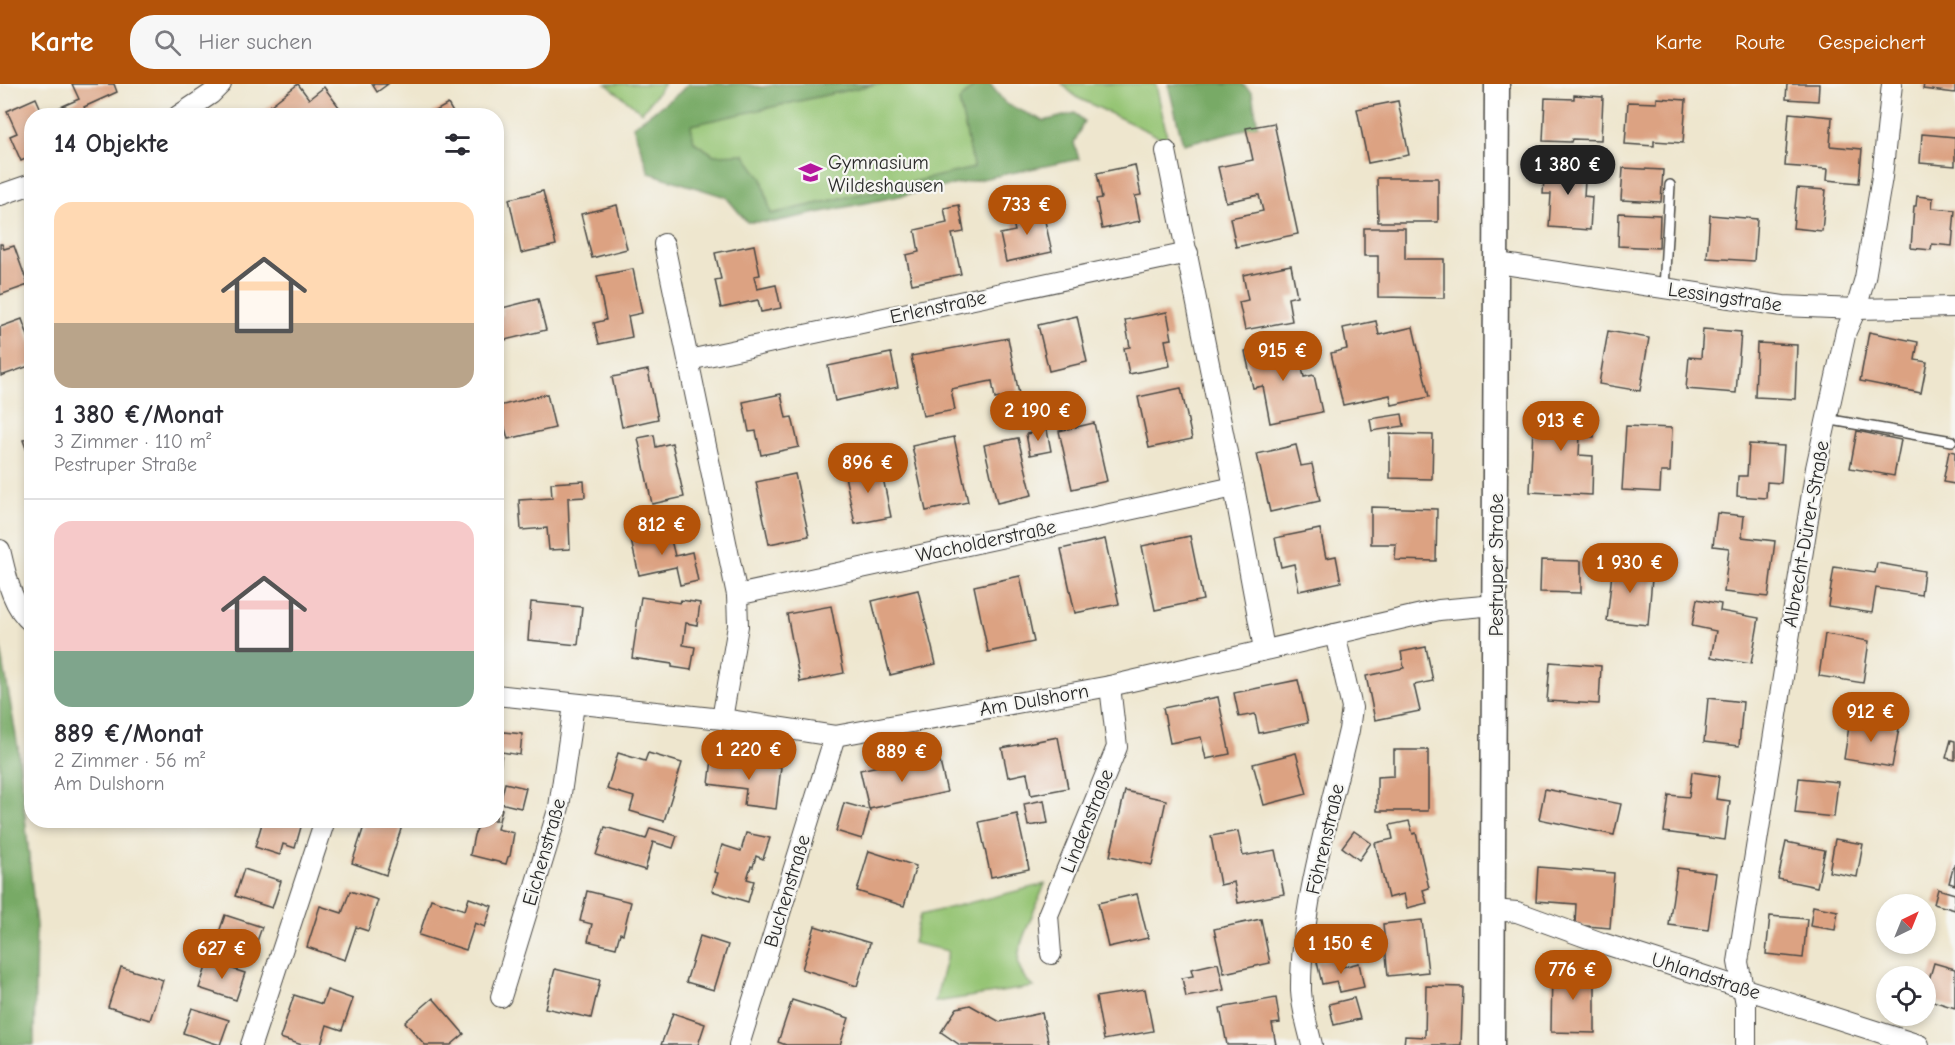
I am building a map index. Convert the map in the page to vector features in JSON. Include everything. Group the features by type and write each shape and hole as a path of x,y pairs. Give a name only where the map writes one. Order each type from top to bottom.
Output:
{"street":[{"path":"190,108 222,84"},
{"name":"Pestruper Straße","path":"1492,1045 1498,263 1497,84"},
{"name":"Albrecht-Dürer-Straße","path":"1746,1045 1746,1004 1738,962 1816,468 1846,331 1856,309 1865,278 1882,177 1892,84"},
{"path":"1166,151 1188,253 1264,649"},
{"path":"0,195 24,187"},
{"path":"664,244 737,595 738,626 722,719"},
{"name":"Erlenstraße","path":"689,360 1188,253"},
{"name":"Lessingstraße","path":"1498,263 1783,306 1856,309 1955,307"},
{"name":"Wacholderstraße","path":"737,595 1234,487"},
{"path":"0,550 9,587 24,615"},
{"name":"Am Dulshorn","path":"504,696 722,719 835,736 1110,686 1439,610 1495,605"},
{"name":"Föhrenstraße","path":"1312,1045 1301,994 1303,944 1315,876 1349,730 1352,708 1335,634"},
{"name":"Lindenstraße","path":"1051,954 1048,915 1117,747 1110,686"},
{"name":"Eichenstraße","path":"501,997 559,807 574,705"},
{"name":"Buchenstraße","path":"739,1045 835,736"},
{"path":"251,1045 322,828"},
{"name":"Uhlandstraße","path":"1493,909 1517,912 1602,943 1743,988 1898,1042 1919,1045"}],"lane":[{"path":"1664,288 1670,186"},
{"path":"1826,419 1952,441"}],"green space":[{"path":"606,84 664,84 642,112"},
{"path":"688,84 742,84 762,87 779,84 876,84 691,125 694,142 714,155 744,154 762,179 771,214 974,168 959,101 976,84 990,84 1006,104 1044,121 1075,113 1084,121 1074,143 1079,159 774,222 747,222 726,197 649,173 633,126"},
{"path":"876,84 976,84 959,101 975,168 771,214 762,179 714,155 694,142 690,125"},
{"path":"1062,84 1156,84 1168,141 1076,97"},
{"path":"1168,84 1242,84 1252,93 1258,126 1183,144"},
{"path":"0,644 18,747 24,828 26,828 36,926 34,1045 0,1045"},
{"path":"1045,884 1018,957 1021,972 1034,987 935,1002 948,951 913,943 920,915"}],"building":[{"path":"72,84 114,84 117,92 84,108 58,108 79,99"},
{"path":"298,84 309,99 324,87 340,108 267,108"},
{"path":"372,84 388,84 377,92"},
{"path":"1787,84 1819,84 1818,101 1786,99"},
{"path":"1924,84 1955,84 1955,93 1923,89"},
{"path":"1574,95 1603,97 1601,140 1543,141 1545,98 1574,99"},
{"path":"36,98 40,108 24,108 24,160 21,161 10,136 17,133 7,111"},
{"path":"1657,98 1686,100 1683,143 1654,141 1654,146 1625,144 1628,102 1657,103"},
{"path":"1398,101 1409,155 1368,163 1357,109"},
{"path":"1789,113 1832,117 1830,146 1862,149 1859,183 1827,180 1828,169 1785,166"},
{"path":"1274,123 1298,234 1236,247 1230,218 1263,211 1259,195 1226,202 1218,167 1253,160 1246,128"},
{"path":"1922,134 1955,137 1955,166 1920,163"},
{"path":"1545,161 1586,164 1584,196 1592,197 1590,230 1549,227 1551,194 1543,194"},
{"path":"1135,165 1141,195 1135,196 1140,221 1102,229 1096,199 1102,198 1097,173"},
{"path":"1623,168 1663,170 1661,202 1621,200"},
{"path":"1377,178 1438,178 1438,222 1378,222"},
{"path":"1797,188 1826,190 1822,231 1793,228"},
{"path":"543,191 556,245 521,253 509,199"},
{"path":"1917,196 1933,198 1932,208 1955,210 1952,246 1932,244 1931,250 1911,248 1914,206 1916,206"},
{"path":"617,205 627,249 592,258 581,214"},
{"path":"959,205 964,232 952,234 961,274 912,284 906,255 919,252 915,230 947,223 944,208"},
{"path":"1042,208 1052,252 1006,262 1000,234 1015,231 1011,214"},
{"path":"1619,213 1660,215 1659,248 1618,246"},
{"path":"1710,215 1757,219 1754,261 1707,258"},
{"path":"1364,228 1405,228 1405,259 1444,259 1444,298 1378,297 1378,256 1364,256"},
{"path":"0,244 2,244 4,249 14,246 24,274 24,286 0,295"},
{"path":"754,245 760,275 754,276 757,289 776,285 781,308 761,312 758,300 721,308 715,280 721,279 715,253"},
{"path":"1291,265 1297,296 1288,298 1292,321 1245,330 1239,302 1248,300 1243,275"},
{"path":"633,269 642,313 628,316 632,337 599,344 594,323 606,320 597,276"},
{"path":"538,299 546,330 504,340 504,308"},
{"path":"1167,312 1172,339 1165,340 1170,366 1129,374 1124,348 1130,347 1125,320"},
{"path":"1077,316 1087,362 1049,371 1038,325"},
{"path":"22,319 24,325 24,368 1,376 0,327"},
{"path":"1376,321 1379,335 1413,327 1429,397 1392,405 1390,395 1343,405 1331,353 1347,349 1343,328"},
{"path":"1703,329 1741,332 1736,393 1686,389 1689,357 1701,358"},
{"path":"1608,331 1649,338 1640,391 1599,384"},
{"path":"1869,332 1918,342 1915,360 1927,362 1921,393 1860,381"},
{"path":"1008,338 1019,394 995,399 992,381 951,389 955,410 923,416 911,356"},
{"path":"1296,340 1304,377 1314,375 1322,412 1270,423 1263,386 1253,388 1245,351"},
{"path":"1757,343 1797,345 1795,399 1755,397"},
{"path":"891,353 898,387 835,401 828,366"},
{"path":"648,370 658,419 622,427 612,377"},
{"path":"1181,388 1192,439 1149,448 1138,397"},
{"path":"547,394 555,428 508,439 504,424 504,405"},
{"path":"781,394 786,418 792,417 799,447 761,455 756,431 749,432 743,402"},
{"path":"1534,407 1596,411 1594,437 1580,436 1579,455 1593,456 1592,495 1530,492"},
{"path":"1402,414 1404,426 1372,431 1370,419"},
{"path":"1094,423 1107,481 1072,489 1059,431"},
{"path":"1626,426 1672,428 1670,472 1661,472 1660,492 1622,490"},
{"path":"1047,430 1051,451 1030,455 1026,434"},
{"path":"1857,431 1901,440 1894,476 1850,468"},
{"path":"1390,434 1433,435 1432,479 1390,478"},
{"path":"654,435 656,447 672,443 684,497 652,504 638,438"},
{"path":"954,437 968,502 926,511 912,446"},
{"path":"1018,438 1032,495 997,503 984,445"},
{"path":"1749,444 1784,446 1781,483 1767,482 1766,498 1737,496 1738,476 1747,476"},
{"path":"1296,445 1301,466 1312,464 1320,501 1270,512 1257,454"},
{"path":"1949,451 1955,452 1955,484 1943,482"},
{"path":"880,463 891,517 855,524 844,471"},
{"path":"795,474 809,536 769,544 756,482"},
{"path":"584,481 585,497 568,498 570,549 549,550 547,528 521,530 519,500 552,498 551,483"},
{"path":"1371,507 1437,509 1436,561 1395,560 1396,544 1371,544"},
{"path":"1717,513 1744,516 1742,537 1775,541 1768,597 1724,592 1729,548 1713,546"},
{"path":"668,528 675,556 692,552 698,581 680,585 676,567 639,575 630,536"},
{"path":"1320,529 1326,558 1336,556 1341,582 1299,591 1294,564 1281,567 1275,538"},
{"path":"1190,536 1203,600 1155,610 1142,546"},
{"path":"1105,539 1119,604 1075,613 1061,549"},
{"path":"1541,560 1581,561 1581,593 1540,592"},
{"path":"1613,563 1653,567 1648,625 1607,621"},
{"path":"1877,563 1924,571 1921,595 1876,588 1872,613 1828,606 1834,567 1875,573"},
{"path":"1020,576 1034,642 988,652 974,586"},
{"path":"918,590 936,664 890,675 872,601"},
{"path":"641,597 680,603 681,600 700,603 697,625 686,623 683,645 695,647 691,670 672,667 672,664 632,658"},
{"path":"1697,599 1721,604 1720,611 1759,618 1751,664 1711,657 1716,631 1692,626"},
{"path":"531,602 582,607 578,645 528,640"},
{"path":"831,606 844,673 800,682 787,614"},
{"path":"1825,634 1869,641 1863,683 1819,676"},
{"path":"1426,647 1433,681 1414,685 1420,711 1375,720 1366,676 1404,668 1401,652"},
{"path":"1550,662 1601,666 1599,704 1547,701"},
{"path":"1298,680 1308,723 1259,733 1255,714 1239,717 1234,693"},
{"path":"1218,697 1230,754 1206,759 1201,737 1170,743 1163,708"},
{"path":"1708,698 1743,702 1739,746 1704,742"},
{"path":"1850,720 1899,728 1892,767 1844,759"},
{"path":"504,732 522,734 520,755 504,752"},
{"path":"1058,737 1068,788 1031,795 1027,773 1008,777 1002,748"},
{"path":"1951,740 1955,741 1955,760 1946,758"},
{"path":"1394,750 1428,750 1428,811 1377,811 1377,777 1394,776"},
{"path":"618,753 645,761 648,753 682,763 664,821 630,811 634,797 607,789"},
{"path":"1296,753 1307,794 1264,805 1253,764"},
{"path":"914,758 916,767 940,762 947,792 869,809 860,770"},
{"path":"712,759 781,767 776,809 744,805 746,789 709,784"},
{"path":"1692,772 1719,776 1716,799 1730,801 1725,840 1664,832 1669,795 1689,797"},
{"path":"1799,778 1838,782 1834,817 1795,813"},
{"path":"505,783 526,788 521,808 504,804"},
{"path":"1545,789 1621,804 1614,835 1539,819"},
{"path":"1125,791 1166,800 1152,865 1110,856"},
{"path":"1044,800 1048,823 1028,826 1024,804"},
{"path":"844,803 870,810 862,839 836,831"},
{"path":"1017,814 1029,869 991,877 979,822"},
{"path":"1409,821 1413,834 1416,833 1429,888 1423,890 1427,903 1407,908 1404,894 1388,898 1375,843 1393,839 1390,825"},
{"path":"605,827 646,839 650,828 677,836 673,848 653,842 645,870 596,855"},
{"path":"261,828 301,828 295,848 283,844 280,855 255,847"},
{"path":"363,828 401,828 386,875 352,863"},
{"path":"478,828 497,828 514,833 510,856 506,864 470,855"},
{"path":"1238,831 1243,856 1275,850 1284,894 1238,903 1234,882 1220,885 1211,836"},
{"path":"1354,831 1371,843 1359,860 1342,847"},
{"path":"746,833 770,838 763,859 756,856 753,867 751,866 747,879 754,881 748,902 712,891 718,873 714,872 722,845 741,851"},
{"path":"1835,839 1863,844 1857,877 1829,872"},
{"path":"1786,842 1825,850 1817,887 1778,879"},
{"path":"869,851 916,866 904,906 857,891"},
{"path":"1955,865 1955,885 1949,883"},
{"path":"1538,867 1614,873 1610,928 1575,925 1576,904 1536,901"},
{"path":"1677,868 1716,873 1708,930 1669,925"},
{"path":"244,869 281,881 272,908 235,896"},
{"path":"1938,889 1955,894 1955,910 1936,905"},
{"path":"350,891 378,900 368,931 356,927 345,960 307,947 320,906 342,913"},
{"path":"587,891 631,902 623,934 620,933 616,948 588,941 592,924 580,921"},
{"path":"1137,894 1148,938 1108,947 1098,903"},
{"path":"469,898 492,906 485,927 475,923 466,950 419,935 431,899 465,910"},
{"path":"1813,906 1838,911 1835,930 1810,926"},
{"path":"225,915 262,927 253,953 216,941"},
{"path":"1770,916 1807,919 1803,958 1766,954"},
{"path":"1261,919 1270,963 1224,973 1214,929"},
{"path":"1422,920 1428,972 1388,976 1383,924"},
{"path":"815,926 870,943 857,986 802,969"},
{"path":"700,936 728,945 714,990 686,982"},
{"path":"1335,958 1338,968 1359,963 1364,987 1340,992 1337,981 1322,984 1317,962"},
{"path":"208,961 245,973 236,1000 199,988"},
{"path":"1218,963 1224,990 1186,997 1182,978 1193,976 1191,969"},
{"path":"1934,963 1955,969 1955,1008 1936,1002 1936,966 1933,966"},
{"path":"121,967 163,980 150,1020 108,1007"},
{"path":"555,969 600,980 591,1018 545,1008"},
{"path":"1552,969 1595,970 1595,1033 1551,1032"},
{"path":"1426,986 1463,987 1461,1045 1404,1045 1405,1036 1425,1037"},
{"path":"1145,989 1153,1031 1104,1040 1096,997"},
{"path":"327,990 353,999 342,1030 327,1025 321,1045 302,1045 280,1038 294,995 322,1004"},
{"path":"433,998 464,1034 451,1045 425,1045 405,1022"},
{"path":"1276,998 1280,1023 1272,1024 1276,1045 1227,1045 1220,1008"},
{"path":"1354,998 1360,1019 1334,1025 1329,1004"},
{"path":"792,1000 849,1018 840,1045 786,1045 778,1042"},
{"path":"970,1005 1000,1022 1042,1013 1049,1045 960,1045 941,1032 957,1008"},
{"path":"192,1008 229,1020 220,1045 183,1033"},
{"path":"673,1013 705,1024 698,1045 661,1045"}],"place":[{"name":"Gymnasium Wildeshausen","path":"810,173"}]}
